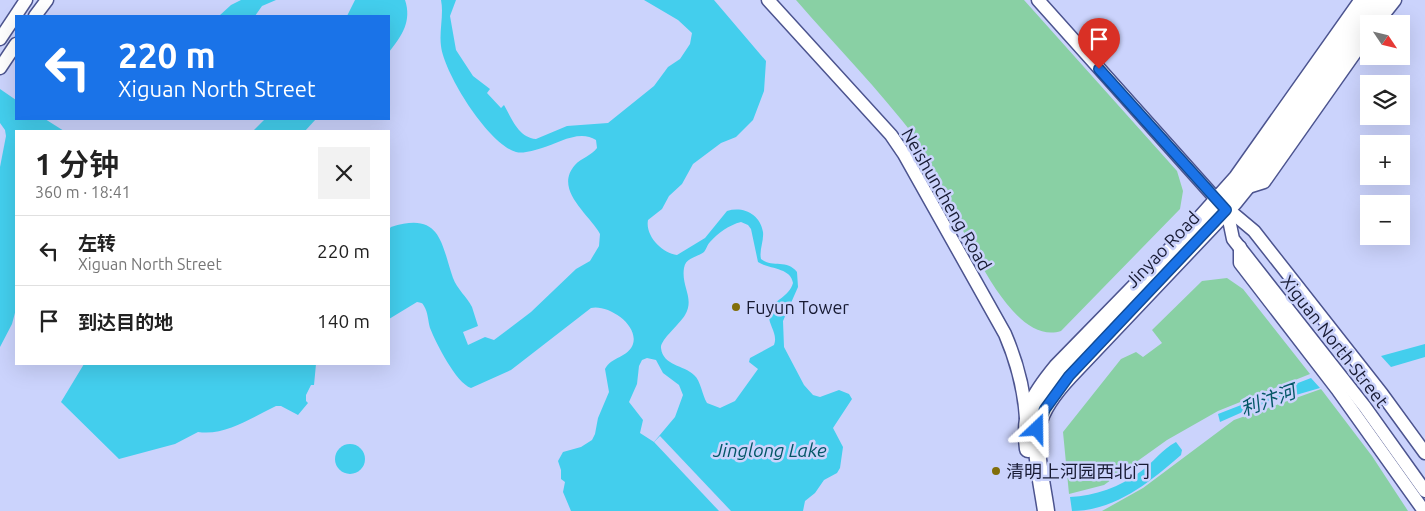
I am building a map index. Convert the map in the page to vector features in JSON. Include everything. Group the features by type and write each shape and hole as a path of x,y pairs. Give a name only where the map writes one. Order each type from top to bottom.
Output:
{"main road":[{"name":"Jinyao Road","path":"1046,511 1036,435 1039,420 1045,409 1069,376 1222,205 1244,169 1363,0"},
{"name":"Jinyao Road","path":"1036,511 1026,420 1029,408 1039,390 1057,367 1186,235 1245,188 1380,0"}],"street":[{"path":"16,15 26,0"},
{"path":"36,15 47,0"},
{"name":"Neishuncheng Road","path":"768,0 887,130 904,154 1004,334 1016,360 1023,385 1026,420"},
{"name":"Xiguan North Street","path":"1038,0 1222,205 1254,232 1382,394 1425,453"},
{"path":"1383,15 1395,0"},
{"path":"0,39 15,16"},
{"path":"1,66 15,45"},
{"path":"1245,188 1264,182 1360,46"},
{"name":"Xiguan North Street","path":"1222,205 1233,239 1365,407 1425,491"},
{"path":"1240,248 1240,263 1337,389 1424,511"}],"green space":[{"path":"796,0 1024,0 1177,171 1183,191 1180,209 1061,331 1038,330 1016,314 996,288 976,256 928,158 916,138 872,85"},
{"path":"1227,278 1243,289 1310,374 1218,411 1167,440 1104,485 1069,494 1063,432 1121,359 1136,352 1143,357 1162,343 1152,330 1202,281"},
{"path":"1321,389 1372,456 1408,511 1102,511 1143,488 1234,420"}],"water":[{"path":"241,0 276,0 262,6 256,15 220,15 231,5"},
{"path":"355,0 405,0 407,8 402,34 390,51 390,15 348,15"},
{"name":"Jinglong Lake","path":"441,0 456,0 450,16 456,50 473,76 490,89 487,93 501,108 504,105 520,131 530,138 536,139 567,126 608,123 654,86 668,67 680,59 690,44 692,33 678,20 644,0 714,0 766,61 764,91 753,120 736,137 721,143 693,164 682,184 669,196 662,209 648,220 648,226 652,238 660,247 671,254 677,255 705,238 727,211 745,211 755,216 763,232 761,259 765,262 789,266 797,272 798,287 783,321 784,347 804,385 813,395 820,397 839,390 849,394 852,399 833,428 843,447 840,468 837,473 824,480 815,493 805,501 803,511 571,511 563,492 565,482 561,479 558,461 563,452 581,447 592,440 598,418 609,392 605,369 611,362 628,352 633,344 634,337 631,329 627,323 613,312 605,309 591,308 511,370 471,388 459,379 447,362 430,328 422,303 417,302 390,318 391,227 408,223 420,223 436,233 453,278 472,307 478,326 463,332 468,345 485,337 494,340 531,312 576,269 590,261 599,246 600,234 576,202 568,184 569,174 575,165 597,148 596,140 590,137 576,136 529,152 516,152 505,146 481,122 469,106 450,73 441,46","holes":["741,222 748,225 751,229 758,262 784,271 793,283 788,292 770,310 769,319 775,336 774,345 750,358 749,362 758,369 735,401 720,408 707,403 696,378 690,372 670,362 663,354 661,348 664,341 688,309 689,303 684,281 685,264 704,252 713,239 732,225","647,358 656,360 663,373 679,385 683,395 675,417 654,442 640,433 643,420 629,402 637,384 639,366 642,360"]},
{"path":"0,89 15,99 15,120 47,120 62,130 15,130 15,313 12,324 0,347 0,167 6,136 5,130 0,123"},
{"path":"264,120 315,120 306,130 254,130"},
{"path":"1425,344 1425,357 1391,367 1381,356"},
{"path":"83,365 316,365 314,385 311,385 306,395 308,403 298,415 281,406 276,406 228,429 208,433 198,432 175,444 119,459 61,402"},
{"name":"利汴河","path":"1311,378 1320,388 1254,407 1220,422 1218,414"},
{"path":"1176,442 1182,450 1181,455 1144,485 1103,506 1088,510 1072,511 1070,497 1098,493 1124,482 1145,468 1166,448"},
{"path":"350,444 361,448 365,459 361,470 350,474 339,470 335,459 339,448"}],"pier":[{"path":"660,436 731,511 719,511 654,442"}],"place":[{"name":"Fuyun Tower","path":"736,307"},
{"name":"清明上河园西北门","path":"996,471"}],"route":[{"path":"1037,429 1039,420 1058,388 1226,210 1099,69"}]}
